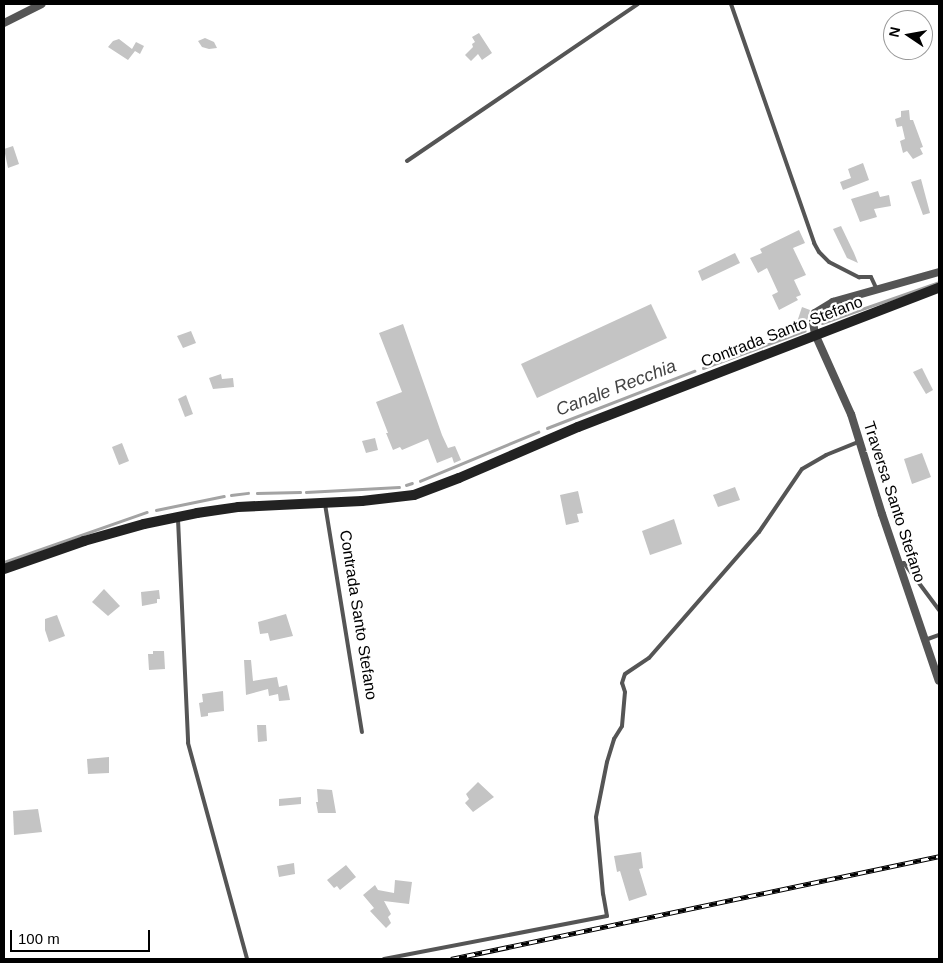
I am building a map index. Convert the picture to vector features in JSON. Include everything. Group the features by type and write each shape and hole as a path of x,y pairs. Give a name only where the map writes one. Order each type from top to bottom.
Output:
{"street":[{"path":"4,23 42,4"},
{"path":"815,334 813,322 815,313 833,302 939,272"},
{"name":"Contrada Santo Stefano","path":"4,570 84,542 178,517 238,507 362,501 414,494 459,478 578,427 815,334 939,288"},
{"name":"Traversa Santo Stefano","path":"815,334 850,412 898,564 939,681"}],"lane":[{"path":"407,161 638,4"},
{"path":"731,4 814,243 819,252 829,262 859,277 871,277 877,290"},
{"path":"384,959 607,916 602,894 596,817 607,762 614,740 622,726 625,701 622,683 625,674 649,658 759,532 802,469 826,454 860,441"},
{"name":"Contrada Santo Stefano","path":"324,502 362,732"},
{"path":"178,517 188,743 247,959"},
{"path":"898,564 904,563 939,610"},
{"path":"925,640 939,635"}],"building":[{"path":"479,33 492,53 482,60 478,54 471,61 465,55 475,42 472,37"},
{"path":"205,38 214,42 217,48 209,49 202,47 198,41"},
{"path":"119,39 132,49 136,42 144,46 140,54 135,51 128,60 108,47 113,41"},
{"path":"909,110 910,120 913,120 923,147 920,148 923,154 913,159 907,151 903,153 900,141 905,139 902,126 897,127 895,119 901,117 901,111"},
{"path":"13,146 19,164 8,168 4,149"},
{"path":"863,163 869,180 843,190 840,182 851,178 848,169"},
{"path":"921,179 930,213 923,215 911,182"},
{"path":"878,191 880,197 889,195 891,206 874,209 877,217 860,222 851,199"},
{"path":"841,226 858,263 847,258 833,229"},
{"path":"799,230 805,243 793,248 806,275 794,280 801,295 796,297 798,300 779,310 772,295 778,292 767,268 758,273 750,258 762,253 760,249"},
{"path":"735,253 740,263 702,281 698,271"},
{"path":"651,304 667,338 537,398 521,364"},
{"path":"802,307 810,310 805,328 785,336 782,327 797,322"},
{"path":"403,324 442,435 448,448 455,446 461,460 454,463 452,457 437,463 428,439 402,450 400,447 393,450 386,433 388,433 376,402 402,392 379,333"},
{"path":"191,331 196,343 183,348 177,336"},
{"path":"922,368 933,390 926,394 913,372"},
{"path":"221,374 222,379 233,378 234,387 213,389 209,378"},
{"path":"186,395 193,414 185,417 178,399"},
{"path":"375,438 378,450 366,453 362,441"},
{"path":"122,443 129,461 119,465 112,447"},
{"path":"922,453 931,477 912,484 904,459"},
{"path":"735,487 740,500 718,507 713,495"},
{"path":"578,491 583,513 577,514 579,522 566,525 560,495"},
{"path":"674,519 682,544 650,555 642,531"},
{"path":"104,589 120,606 108,616 92,602"},
{"path":"159,590 160,599 157,599 157,603 142,606 141,592"},
{"path":"286,614 293,636 270,641 268,633 260,634 258,622"},
{"path":"57,615 65,636 49,642 45,630 45,619"},
{"path":"153,651 164,651 165,669 149,670 148,654 153,654"},
{"path":"244,660 251,660 253,681 277,677 279,687 287,685 290,700 279,701 278,694 269,696 268,689 246,695"},
{"path":"223,691 224,711 208,713 208,716 201,717 199,703 203,702 202,694"},
{"path":"257,725 266,725 267,741 258,742"},
{"path":"109,757 109,773 88,774 87,759"},
{"path":"478,782 494,797 473,812 465,803 469,799 466,794"},
{"path":"317,789 332,790 336,813 318,813 316,802 318,802"},
{"path":"301,797 301,804 279,806 279,799"},
{"path":"38,809 42,832 14,835 13,811"},
{"path":"641,852 643,868 639,869 647,895 629,901 620,871 617,872 614,856"},
{"path":"294,863 295,874 279,877 277,866"},
{"path":"346,865 356,877 340,890 337,886 334,888 327,880"},
{"path":"395,880 412,882 409,904 384,901 391,914 388,917 391,923 386,928 370,911 374,908 363,895 375,885 378,890 394,893"}],"waterway":[{"name":"Canale Recchia","path":"822,323 939,282"},
{"name":"Canale Recchia","path":"703,368 804,331"},
{"name":"Canale Recchia","path":"547,428 694,371"},
{"name":"Canale Recchia","path":"420,481 538,432"},
{"name":"Canale Recchia","path":"406,485 412,483"},
{"name":"Canale Recchia","path":"306,492 399,487"},
{"name":"Canale Recchia","path":"257,493 300,492"},
{"name":"Canale Recchia","path":"231,495 248,493"},
{"name":"Canale Recchia","path":"156,510 224,496"},
{"name":"Canale Recchia","path":"4,562 147,512"}],"railway":[{"path":"451,959 939,856"}]}
